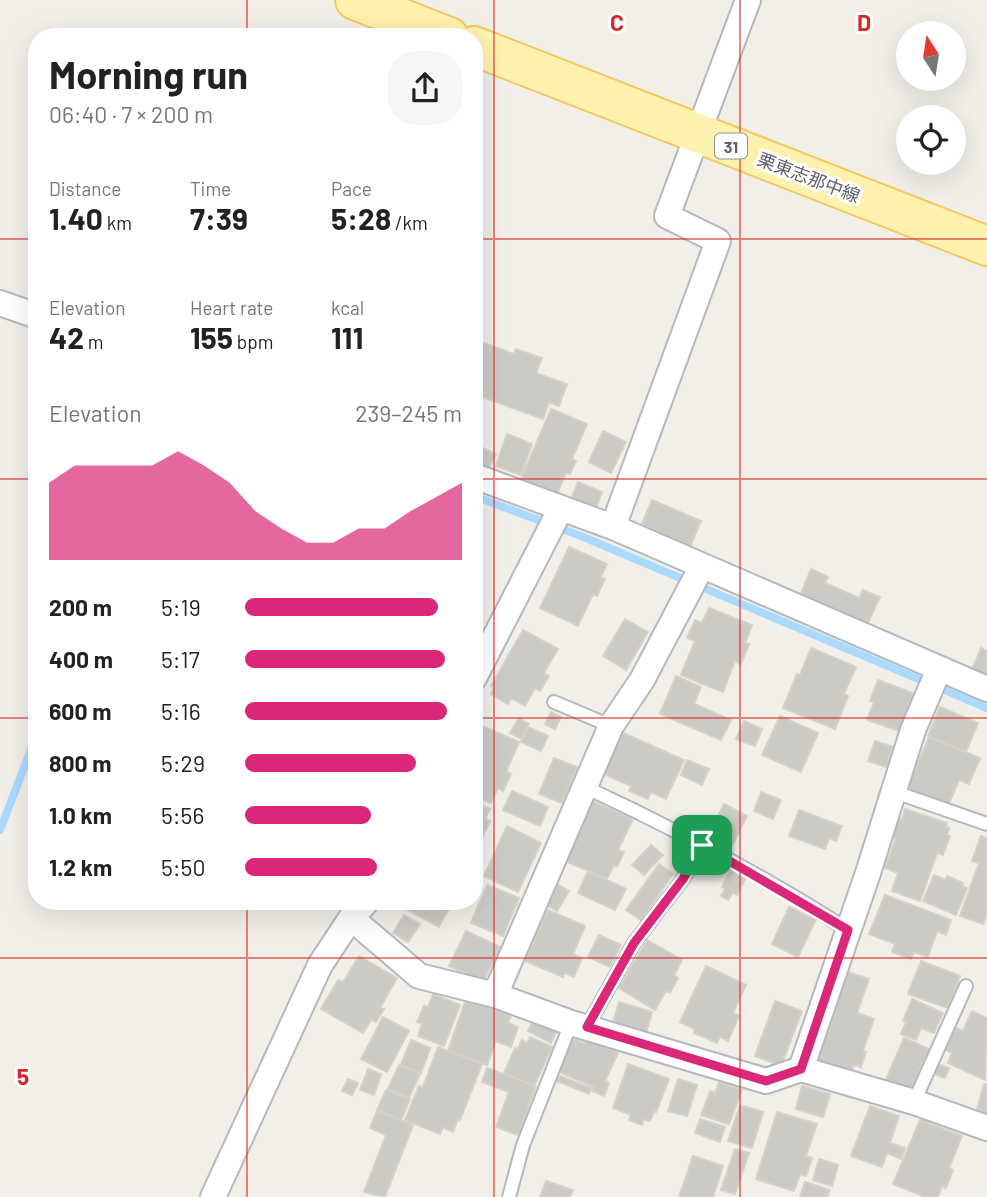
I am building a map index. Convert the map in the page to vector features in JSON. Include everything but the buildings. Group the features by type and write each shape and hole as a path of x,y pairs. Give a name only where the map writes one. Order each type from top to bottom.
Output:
{"main road":[{"path":"355,0 426,28"},
{"name":"栗東志那中線","path":"483,50 987,246"}],"street":[{"path":"613,527 718,241 667,216 748,0"},
{"path":"0,303 28,314"},
{"path":"483,479 613,527 987,689"},
{"path":"483,660 561,508"},
{"path":"495,995 611,726 642,680 702,566"},
{"path":"801,1069 913,730 939,669"},
{"path":"213,1197 320,965 359,910 419,976 495,995 579,1025 766,1081 801,1069 914,1102 987,1128"}],"lane":[{"path":"554,702 611,726"},
{"path":"584,788 702,845 848,930"},
{"path":"892,791 987,824"},
{"path":"509,1197 523,1145 579,1025 634,943 683,879 702,845"},
{"path":"914,1102 966,986"}],"waterway":[{"path":"483,499 581,536 987,708"},
{"path":"0,830 28,757"}],"route":[{"path":"702,845 848,930 801,1069 766,1081 587,1027 634,943 683,879 702,845"}]}
